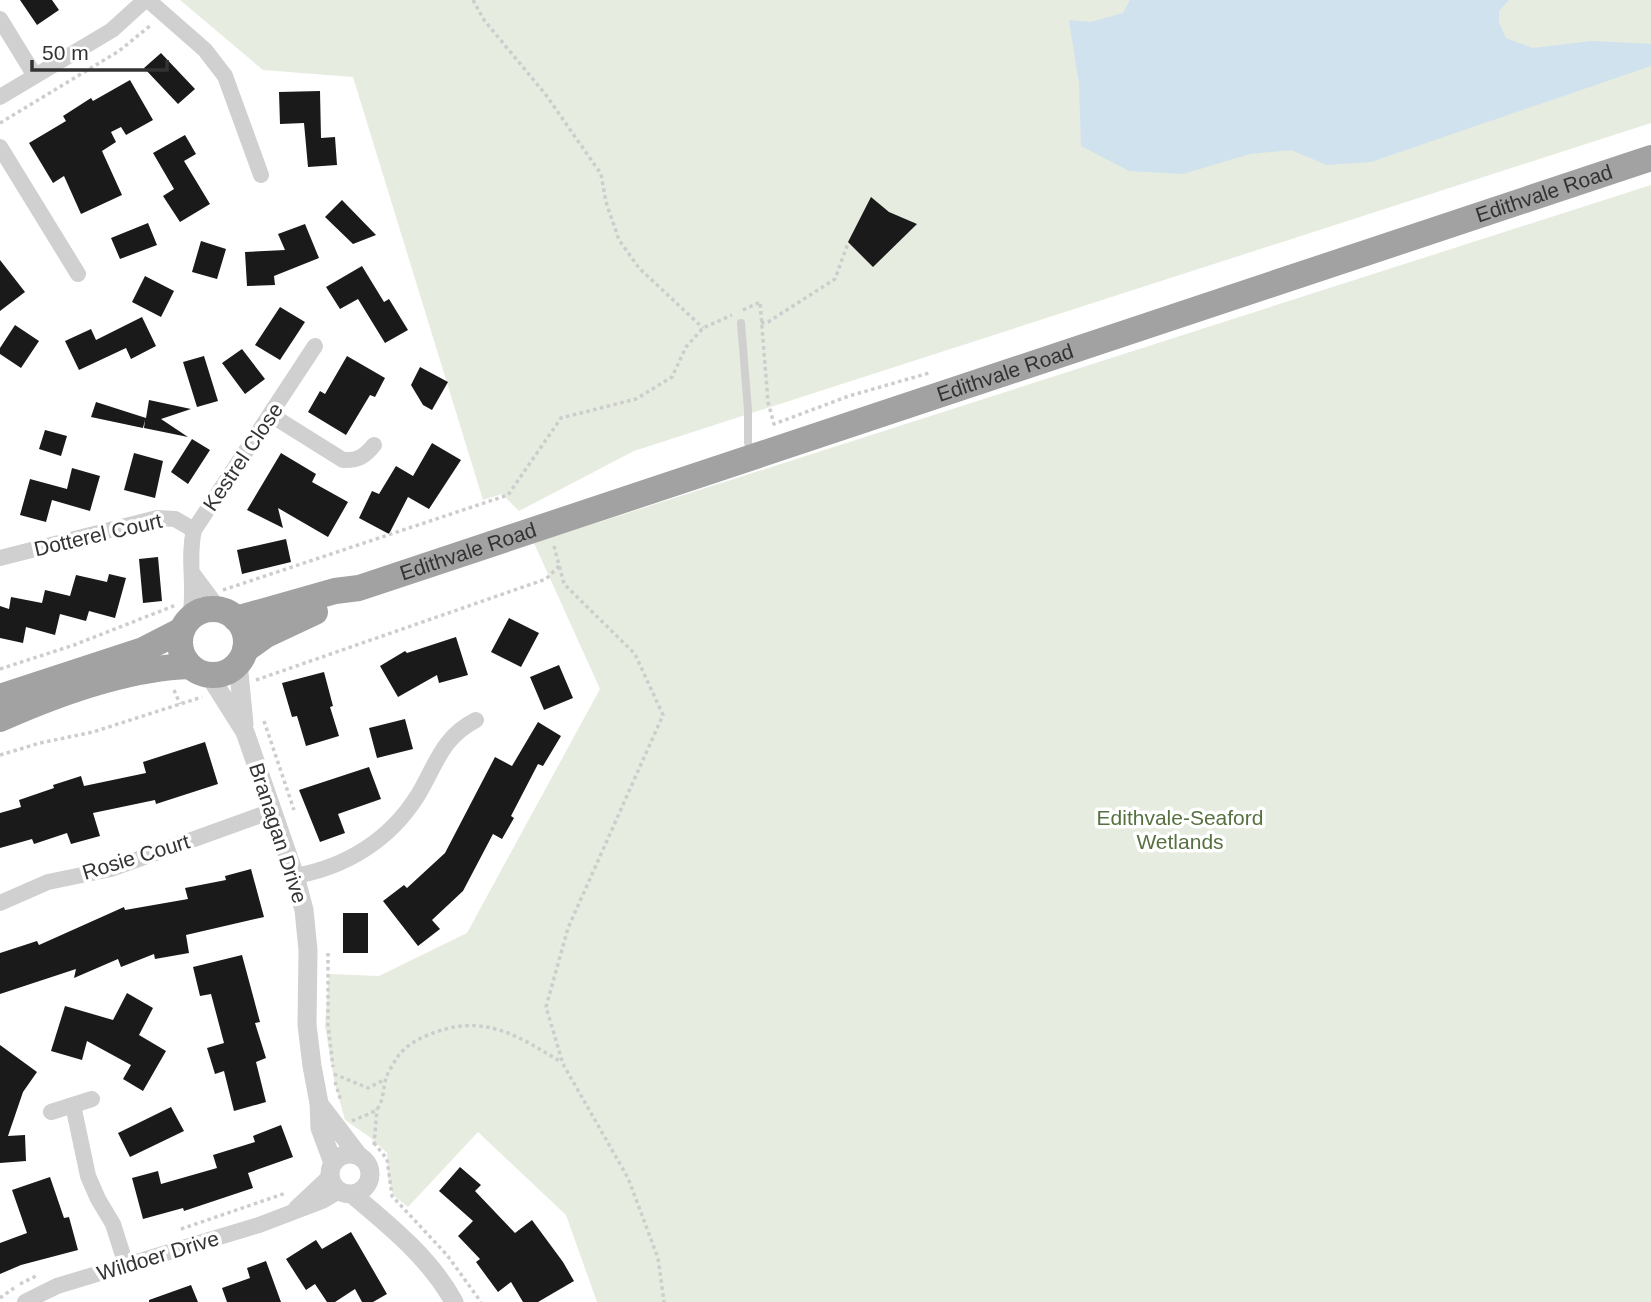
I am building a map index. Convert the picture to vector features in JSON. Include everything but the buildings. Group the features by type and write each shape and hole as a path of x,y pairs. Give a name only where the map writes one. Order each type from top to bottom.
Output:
{"highway":[{"name":"Edithvale Road","path":"0,697 131,655 205,611 359,588 1651,158"},
{"name":"Edithvale Road","path":"241,666 266,635 292,621 337,604 359,588"},
{"path":"0,719 105,682 154,670 207,677 241,666 245,633 205,611 180,649 207,677"}],"street":[{"path":"0,97 112,30 146,0 205,50 225,76 261,175"},
{"path":"0,19 36,76"},
{"path":"0,147 78,274"},
{"name":"Kestrel Close","path":"205,611 193,574 191,559 194,530 315,346"},
{"path":"271,415 343,460 356,460 374,445"},
{"name":"Dotterel Court","path":"0,558 165,517 175,519 194,530"},
{"name":"Branagan Drive","path":"241,666 244,732"},
{"name":"Branagan Drive","path":"207,677 244,732 295,876 304,911 308,950 307,1025 319,1103 320,1128 344,1182 425,1262 454,1302"},
{"path":"295,876 338,865 389,832 417,796 446,743 463,727 476,720"},
{"name":"Rosie Court","path":"0,903 48,883 111,869 272,811"},
{"path":"51,1112 92,1099"},
{"name":"Branagan Drive","path":"319,1103 366,1149"},
{"path":"73,1105 88,1176 113,1224 126,1265"},
{"path":"366,1149 369,1182 344,1182 344,1155 366,1149"},
{"name":"Wildoer Drive","path":"25,1302 57,1286 258,1225 322,1201 344,1182"}],"lane":[{"path":"741,323 748,442 752,457"}],"path":[{"path":"473,0 484,20 546,95 601,174 606,202 619,240 639,268 703,328"},
{"path":"0,123 118,51 154,22"},
{"path":"761,323 768,322 835,279 848,243"},
{"path":"0,669 74,645 205,611 508,495 561,418 636,399 672,377 686,347 703,328 760,302 768,402 774,424 849,396 937,371"},
{"path":"241,666 546,579 559,565 564,584 635,654 663,715 568,928 546,1007 563,1064 628,1178 658,1258 664,1302"},
{"path":"0,755 93,732 207,677"},
{"path":"264,720 294,811"},
{"path":"481,1302 447,1255 392,1196 387,1159 366,1149 386,1079 403,1050 424,1036 445,1029 473,1025 492,1027 521,1038 563,1064"},
{"path":"344,1111 334,1074 368,1088 386,1079"},
{"path":"353,1129 347,1123 377,1109"},
{"path":"175,1231 287,1193"}],"green space":[{"path":"180,0 1651,0 1651,123 634,451 519,511 502,494 483,500 353,77 263,70"},
{"name":"Edithvale-Seaford Wetlands","path":"1651,185 1651,1302 597,1302 566,1215 478,1132 408,1207 393,1195 388,1177 387,1153 345,1120 334,1080 325,1026 329,974 379,976 467,933 600,689 534,543"}],"water":[{"path":"1130,0 1509,0 1499,11 1499,22 1506,38 1533,48 1592,41 1651,44 1651,66 1371,162 1327,165 1291,150 1250,154 1183,174 1129,171 1081,146 1079,84 1069,20 1091,22 1123,13"}]}
